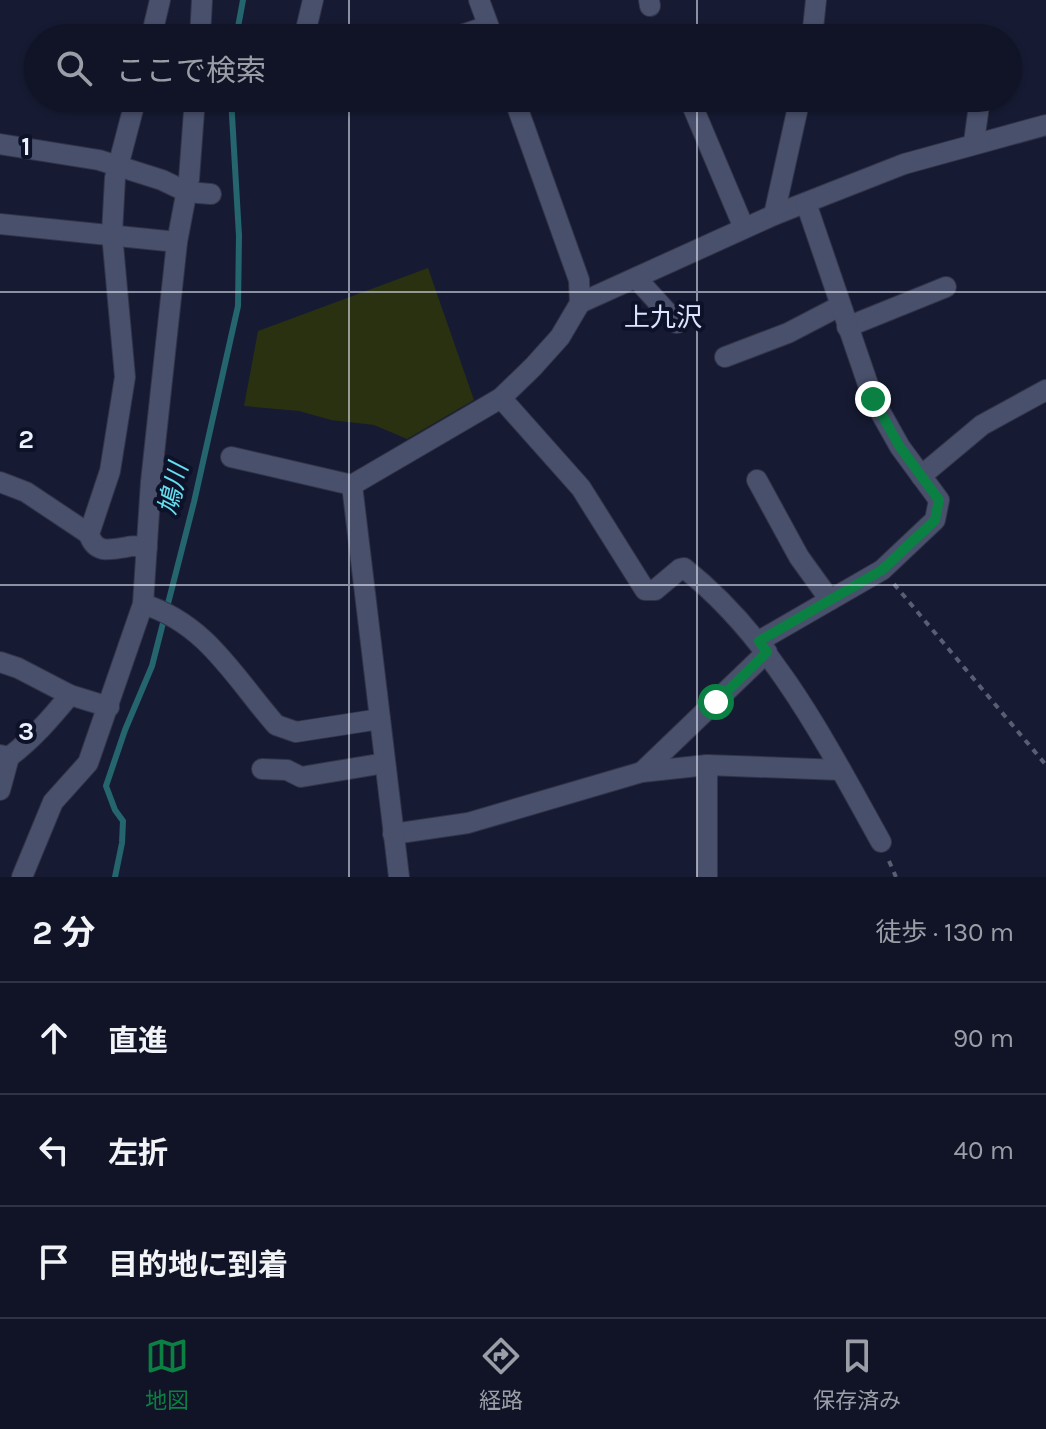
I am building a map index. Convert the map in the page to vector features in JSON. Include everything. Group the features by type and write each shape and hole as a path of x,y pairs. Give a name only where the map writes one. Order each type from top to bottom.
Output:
{"street":[{"path":"154,24 160,0"},
{"path":"201,24 202,0"},
{"path":"307,24 313,0"},
{"path":"479,0 487,24"},
{"path":"813,24 816,0"},
{"path":"89,534 110,471 125,377 112,234 118,164 132,112"},
{"path":"22,877 53,802 88,763 109,707 159,609 147,547 177,242 187,192 194,112"},
{"path":"231,457 352,485 501,398 560,337 580,303 579,280 519,112"},
{"path":"695,112 744,228"},
{"path":"774,215 797,112"},
{"path":"974,142 978,112"},
{"path":"580,303 774,215 904,164 974,142 1046,125"},
{"path":"0,144 118,164 187,192 211,194"},
{"path":"642,772 763,647 830,600 882,570 935,520 939,500 900,447 873,399 806,203"},
{"path":"0,224 177,242"},
{"path":"636,278 677,323"},
{"path":"847,327 916,310 946,287"},
{"path":"725,357 788,333 840,306"},
{"path":"921,476 982,425 1046,390"},
{"path":"501,398 581,488 645,590 655,590 684,568 763,647 841,770 881,842"},
{"path":"757,480 782,507 799,557 830,600"},
{"path":"0,482 26,492 89,534 94,545 102,550 147,547"},
{"path":"352,485 399,877"},
{"path":"159,609 213,646 249,694 276,725 286,730 296,732 380,719"},
{"path":"0,662 70,695 109,707"},
{"path":"0,790 4,756 42,729 70,695"},
{"path":"262,769 287,770 301,777 385,763"},
{"path":"393,834 468,823 642,772 707,765 841,770"},
{"path":"707,765 707,876"}],"path":[{"path":"882,570 1046,765"}],"green space":[{"path":"428,268 474,400 407,439 374,425 331,420 299,411 244,406 258,331"}],"waterway":[{"name":"鳩川","path":"239,24 243,0"},
{"name":"鳩川","path":"115,877 123,821 106,786 152,666 194,502 238,306 239,236 232,112"}],"district":[{"name":"上九沢","path":"663,317"}],"route":[{"path":"716,702 767,652 759,641 882,570 935,520 939,500 900,447 873,399"}]}
